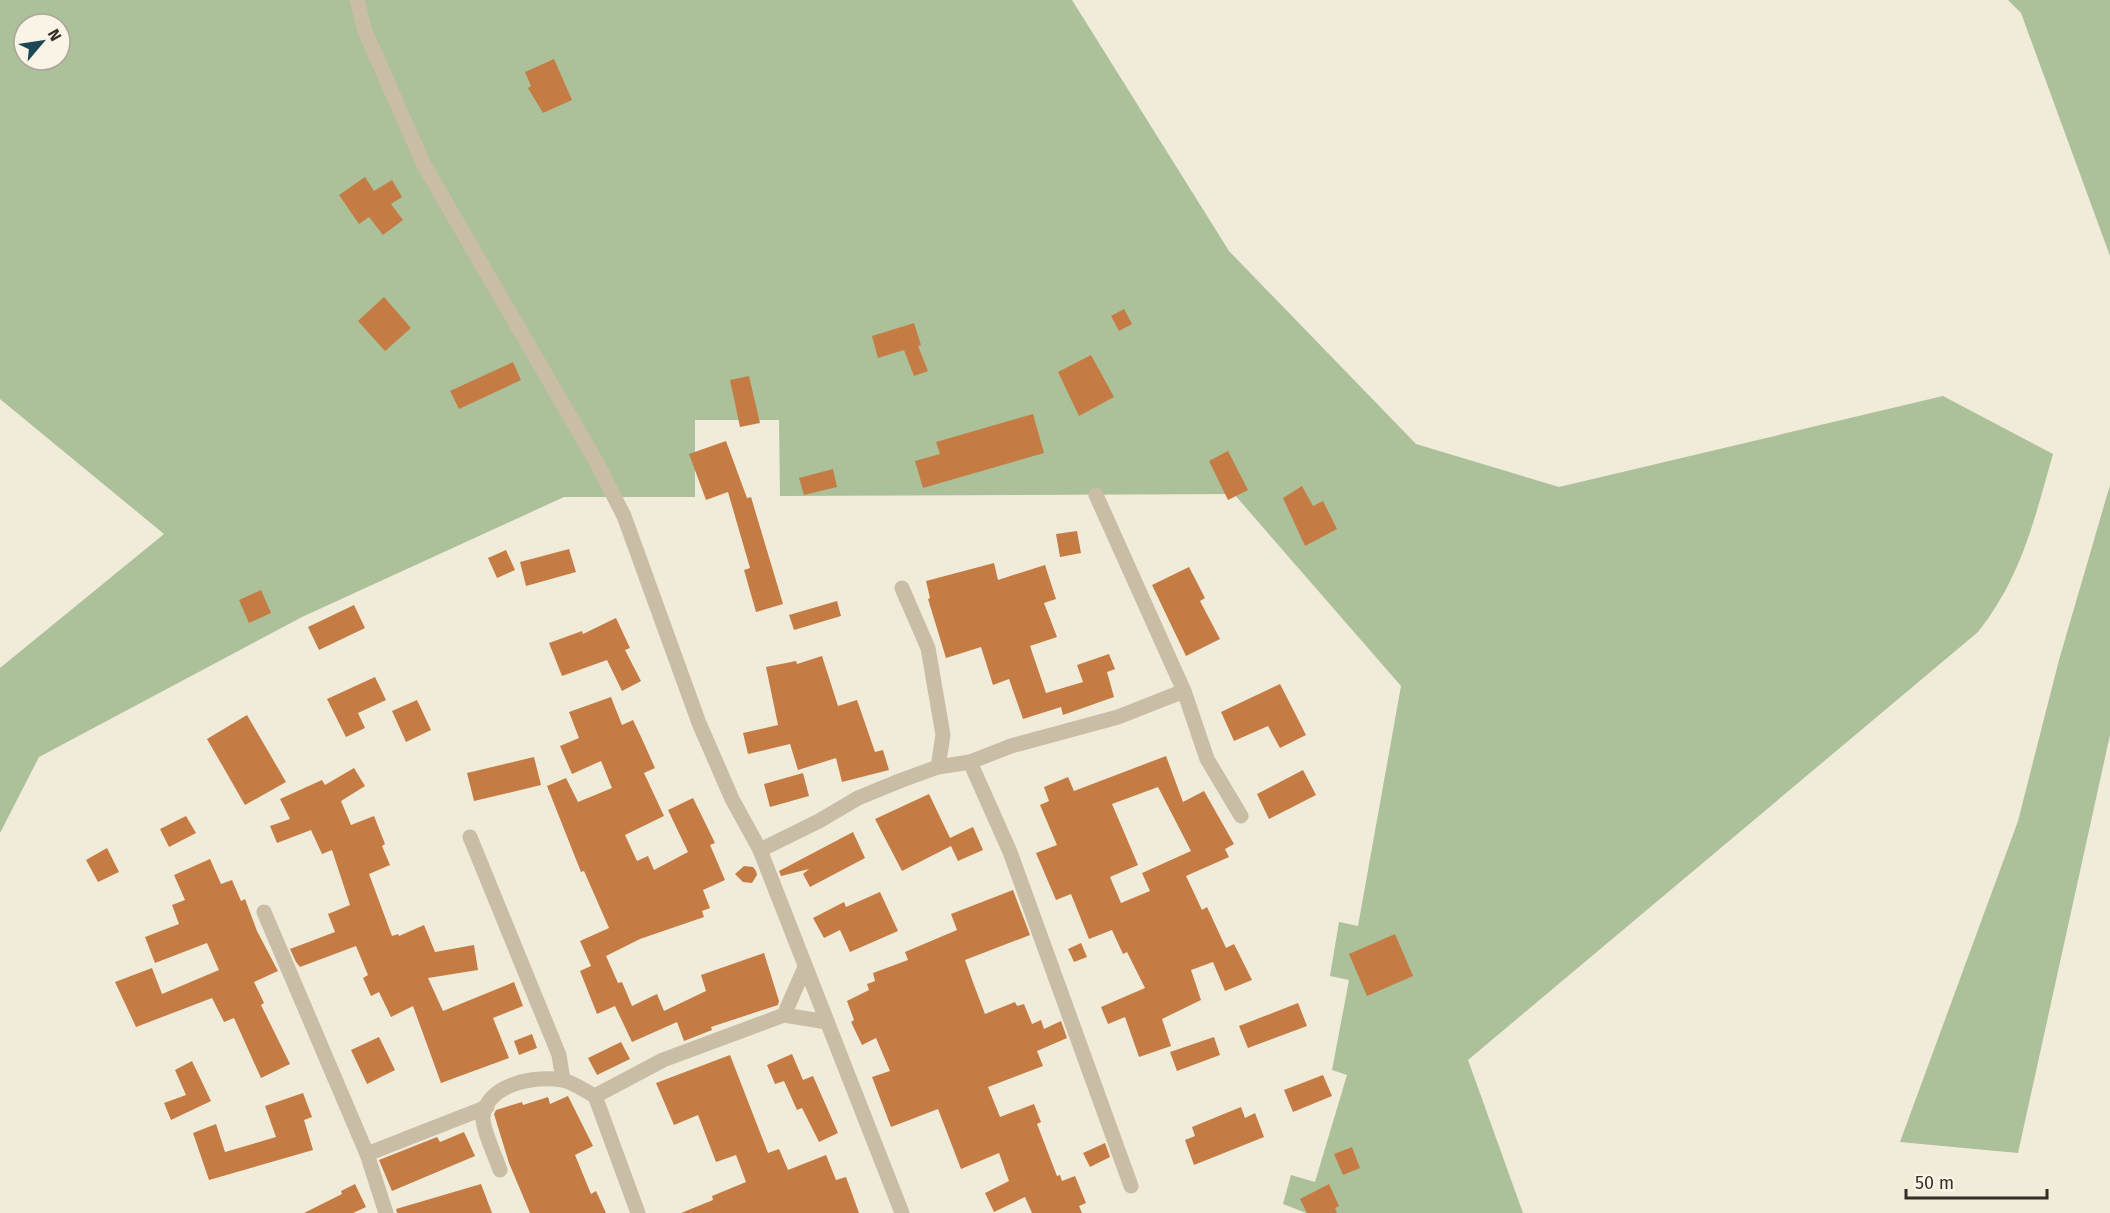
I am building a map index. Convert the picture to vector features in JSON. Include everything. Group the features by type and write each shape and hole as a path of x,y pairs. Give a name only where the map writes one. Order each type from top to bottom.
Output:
{"street":[{"path":"357,0 365,31 424,165 597,463 624,516 699,723 732,799 760,850 902,1213"},
{"path":"1096,495 1184,691 1207,759 1240,816"},
{"path":"902,588 928,648 944,735 938,767"},
{"path":"760,850 819,821 858,798 938,767 970,762 1011,746 1118,717 1184,691"},
{"path":"970,762 1014,862 1131,1186"},
{"path":"470,837 559,1055 563,1080"},
{"path":"264,912 367,1154 386,1213"},
{"path":"784,1015 805,967"},
{"path":"595,1096 663,1059 784,1015 827,1022"},
{"path":"367,1154 486,1107 504,1088 525,1080 563,1080 595,1096 638,1213"},
{"path":"486,1107 483,1119 500,1170"}],"green space":[{"path":"0,0 1072,0 1229,251 1416,444 1559,487 1943,396 2053,454 2025,547 2006,590 1978,632 1468,1060 1523,1213 1306,1213 1283,1204 1291,1175 1315,1182 1347,1075 1332,1070 1349,980 1330,976 1339,922 1358,926 1401,686 1234,494 780,496 779,420 695,420 695,497 564,497 302,617 39,757 0,833 0,668 164,534 0,399"},
{"path":"2008,0 2110,0 2110,256 2021,13"},
{"path":"2110,485 2110,735 2018,1153 1900,1142 2018,821 2059,660"}],"building":[{"path":"554,59 572,100 543,113 528,88 531,86 525,72"},
{"path":"365,177 374,191 392,180 402,197 391,204 403,220 383,235 369,217 359,224 339,195"},
{"path":"384,297 411,328 385,351 358,321"},
{"path":"1124,309 1132,324 1119,331 1111,316"},
{"path":"914,323 921,345 918,346 928,371 914,376 904,350 878,358 872,336"},
{"path":"1091,355 1114,397 1079,416 1058,372"},
{"path":"513,362 521,380 459,409 450,391"},
{"path":"749,376 760,423 740,427 730,380"},
{"path":"1033,414 1044,453 923,488 915,461 940,454 936,442"},
{"path":"726,441 747,498 751,497 783,604 756,612 744,570 750,568 728,492 706,500 689,454"},
{"path":"1228,451 1248,490 1228,500 1209,461"},
{"path":"833,469 837,487 804,495 799,478"},
{"path":"1302,486 1313,506 1323,501 1337,529 1305,546 1283,498"},
{"path":"1077,531 1081,553 1060,557 1056,534"},
{"path":"569,549 576,572 526,586 520,562"},
{"path":"506,550 515,570 497,578 488,558"},
{"path":"994,563 998,580 1045,565 1056,599 1044,603 1057,637 1030,646 1046,693 1083,682 1077,665 1109,654 1115,669 1107,672 1114,697 1063,715 1061,707 1023,719 1009,679 993,685 981,647 946,658 928,599 930,598 926,581"},
{"path":"1189,567 1205,598 1200,601 1220,639 1186,656 1152,585"},
{"path":"261,590 271,613 249,623 239,600"},
{"path":"837,601 841,616 794,630 789,615"},
{"path":"354,605 365,628 319,650 308,627"},
{"path":"616,618 630,648 625,650 641,681 622,691 607,660 562,676 549,643 582,631 583,634"},
{"path":"822,656 838,706 857,700 875,752 883,750 889,770 842,782 836,758 798,770 790,744 748,754 743,733 778,725 766,667 796,661 797,664"},
{"path":"375,677 386,700 358,713 365,728 346,737 327,699"},
{"path":"1280,684 1306,735 1280,748 1268,726 1234,741 1221,712"},
{"path":"611,697 622,725 633,720 655,768 644,773 664,816 625,835 637,861 648,856 654,870 688,852 668,810 693,798 715,843 710,845 725,880 703,890 710,908 702,911 704,917 640,939 606,956 618,983 622,982 632,1006 657,994 664,1011 706,991 701,975 764,953 779,1001 778,1005 711,1027 712,1030 684,1041 677,1022 632,1042 615,1006 597,1014 580,971 591,966 580,941 609,928 584,871 581,872 547,786 566,778 578,802 612,788 601,761 572,774 560,746 579,738 569,712"},
{"path":"417,700 431,730 406,742 392,711"},
{"path":"247,715 286,782 245,805 207,739"},
{"path":"1166,756 1183,802 1204,791 1234,844 1225,849 1229,857 1186,876 1202,910 1207,907 1226,948 1234,944 1252,980 1225,991 1213,962 1191,970 1201,1000 1162,1019 1171,1046 1139,1057 1125,1017 1108,1024 1101,1007 1145,988 1127,952 1123,954 1112,930 1089,939 1071,894 1056,900 1036,853 1057,845 1040,805 1049,801 1044,787 1068,777 1074,791","holes":["1158,787 1191,851 1142,873 1150,891 1121,903 1110,877 1138,865 1112,804"]},
{"path":"534,757 541,785 474,801 467,773"},
{"path":"354,768 365,786 341,801 351,825 374,816 385,844 382,846 390,865 369,874 392,936 398,934 399,936 424,925 435,952 474,945 478,970 428,978 443,1011 514,982 523,1006 493,1018 509,1058 441,1083 413,1006 391,1017 379,992 371,996 363,978 368,975 356,946 300,967 296,962 290,949 335,932 328,914 350,905 332,850 322,854 311,830 277,843 270,826 290,819 280,799 322,780 325,785"},
{"path":"1303,770 1316,795 1269,819 1257,794"},
{"path":"803,773 809,796 770,807 764,784"},
{"path":"929,794 950,838 973,827 983,850 958,861 951,846 902,871 875,819"},
{"path":"186,816 196,833 169,847 160,829"},
{"path":"853,832 865,858 810,887 803,874 809,869 781,876 779,871"},
{"path":"107,848 119,872 98,882 86,860"},
{"path":"210,859 221,884 232,880 241,901 245,899 257,931 278,971 254,982 264,1003 261,1005 290,1064 261,1078 234,1018 224,1022 212,998 136,1027 115,982 152,968 162,994 219,970 207,943 155,963 145,937 179,924 172,905 185,900 174,875"},
{"path":"744,866 753,867 756,871 757,875 752,883 743,882 735,874"},
{"path":"1013,890 1030,935 965,960 974,985 985,1014 1015,1002 1017,1006 1024,1004 1032,1024 1041,1020 1044,1029 1061,1021 1067,1038 1037,1051 1043,1066 988,1087 1000,1117 1034,1104 1041,1122 1037,1124 1057,1176 1060,1175 1062,1181 1075,1176 1086,1203 1079,1206 1082,1213 1032,1213 1025,1197 994,1212 985,1193 1009,1181 999,1153 961,1169 938,1109 891,1127 872,1077 890,1071 876,1038 862,1045 851,1022 854,1020 847,1001 869,990 867,984 875,981 873,973 908,960 905,952 957,930 951,914"},
{"path":"880,892 898,931 850,952 840,930 824,938 813,918 844,902 846,907"},
{"path":"1395,934 1413,976 1367,996 1349,954"},
{"path":"1081,943 1087,957 1074,962 1068,949"},
{"path":"1298,1003 1307,1026 1248,1048 1239,1026"},
{"path":"532,1034 537,1048 519,1055 514,1041"},
{"path":"379,1037 395,1070 367,1084 351,1050"},
{"path":"1214,1037 1220,1055 1177,1071 1170,1052"},
{"path":"621,1042 630,1059 597,1075 588,1058"},
{"path":"792,1054 803,1080 813,1076 838,1133 819,1142 802,1108 797,1110 784,1081 775,1084 767,1065"},
{"path":"730,1055 768,1153 779,1149 788,1170 826,1155 836,1180 846,1177 859,1213 681,1213 713,1200 712,1196 746,1182 736,1155 716,1162 698,1115 674,1125 656,1083"},
{"path":"192,1061 211,1101 171,1120 164,1103 186,1095 175,1070"},
{"path":"1323,1075 1332,1096 1293,1112 1284,1090"},
{"path":"303,1093 312,1117 304,1120 313,1150 209,1180 193,1133 216,1124 225,1152 276,1137 265,1106"},
{"path":"568,1096 593,1146 575,1155 591,1194 596,1191 606,1213 530,1213 509,1163 494,1114 496,1110 522,1102 523,1105 548,1097 550,1104"},
{"path":"1241,1107 1245,1118 1255,1113 1264,1137 1194,1165 1185,1140 1195,1136 1192,1127"},
{"path":"464,1132 475,1156 392,1191 379,1160 437,1137 440,1142"},
{"path":"1105,1143 1110,1157 1090,1167 1083,1153"},
{"path":"1352,1147 1360,1168 1343,1175 1334,1154"},
{"path":"355,1184 366,1207 353,1213 304,1213 342,1194 341,1191"},
{"path":"481,1184 492,1213 397,1213 396,1209"},
{"path":"1329,1184 1339,1206 1335,1208 1337,1213 1307,1213 1300,1199"}]}
